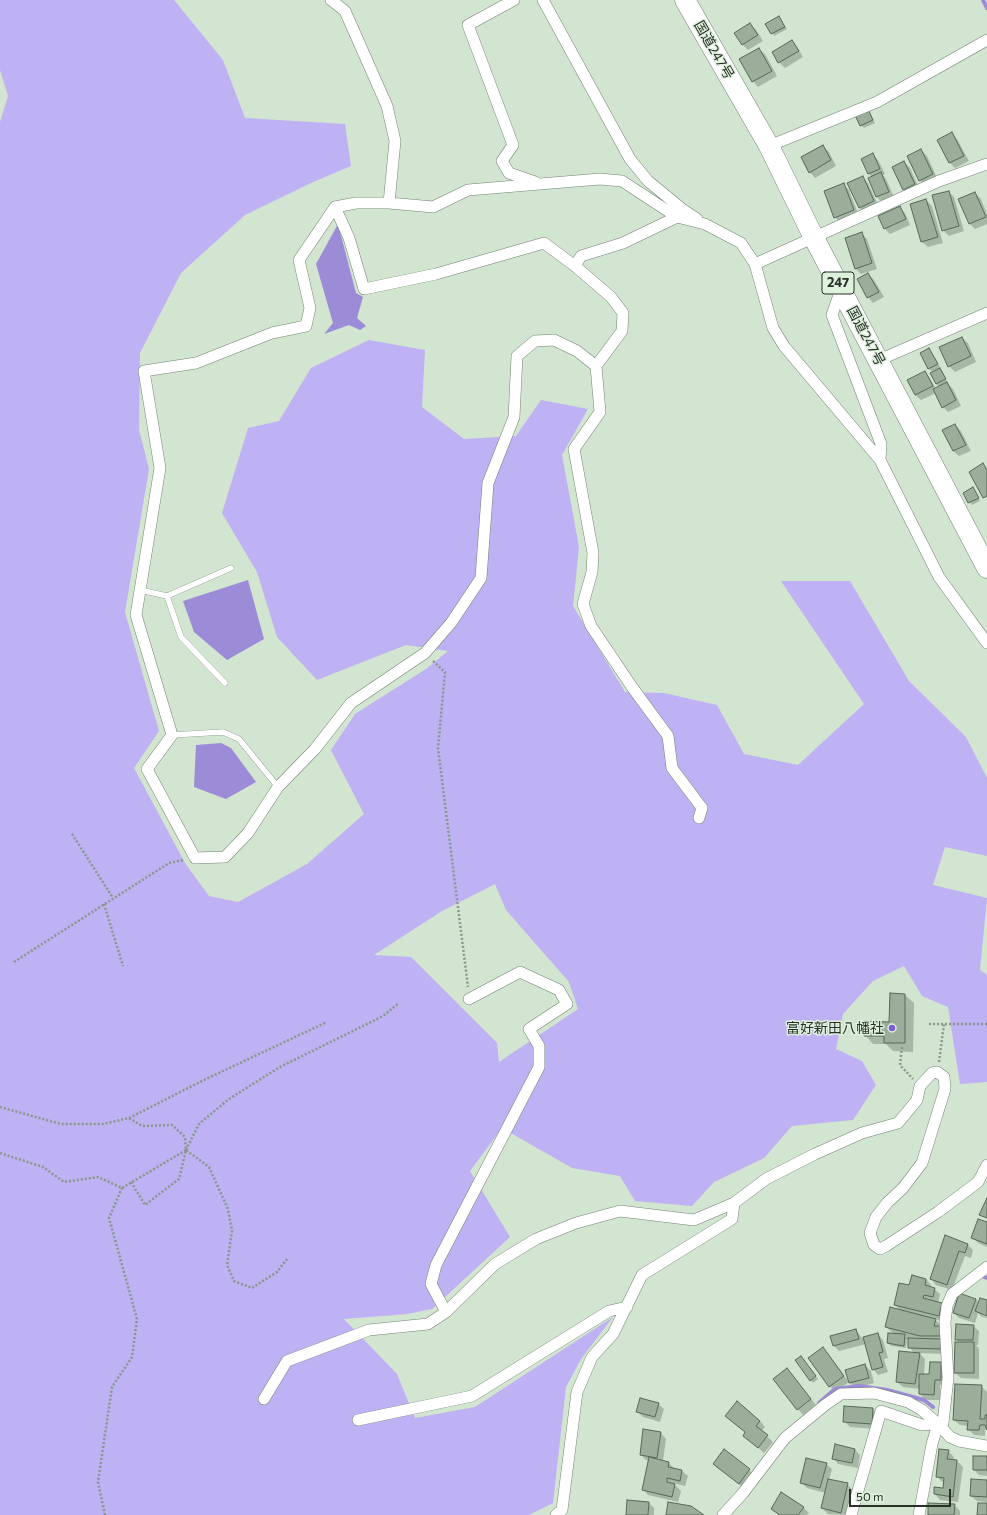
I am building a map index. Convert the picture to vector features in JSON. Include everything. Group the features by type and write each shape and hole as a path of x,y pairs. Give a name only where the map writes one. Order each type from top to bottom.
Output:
{"highway":[{"name":"国道247号","path":"685,0 769,146 814,238 987,568"}],"street":[{"path":"331,0 345,11 387,106 395,141 389,203"},
{"path":"514,0 468,25 513,145 502,161 509,173 539,184"},
{"path":"543,0 630,159 648,181 682,209 705,224 740,243 755,264 773,328 784,346 880,460 939,578 987,643"},
{"path":"769,146 877,102 987,40"},
{"path":"755,264 939,182 987,164"},
{"path":"596,366 577,351 554,340 535,341 517,356 514,417 488,483 481,578 451,623 425,653 351,703 315,749 278,787 248,834 226,857 195,858 147,769 172,735 136,614 160,468 144,371 196,364 272,333 306,326 310,308 299,260 335,207 356,203 389,203 433,206 468,190 600,178 622,181 677,217 705,224"},
{"path":"335,207 349,238 364,289 436,274 544,243 575,266 611,297 623,313 622,331 596,366 600,412 574,449 593,553 592,572 583,604 591,626 632,687 668,736 672,768 702,808 699,818"},
{"path":"575,266 581,256 623,243 677,217"},
{"path":"841,289 832,315 881,444 880,460"},
{"path":"879,360 987,313"},
{"path":"446,1312 431,1284 436,1265 539,1067 539,1046 529,1029 567,1004 558,990 520,972 469,999"},
{"path":"264,1399 287,1361 369,1330 428,1324 446,1312 495,1264 536,1239 576,1222 620,1212 694,1220 734,1203 766,1179 815,1154 862,1134 898,1124 917,1100 920,1086 932,1073 937,1072 944,1077 945,1089 922,1163 903,1188 887,1203 876,1217 870,1233 874,1245 880,1248 886,1246 938,1212 978,1182 987,1164"},
{"path":"556,1515 562,1510 577,1392 592,1357 613,1334 642,1275 732,1218 734,1203"},
{"path":"851,1515 881,1411 922,1425 943,1423 948,1378 945,1322 947,1306 952,1294 987,1267"},
{"path":"358,1420 472,1396 609,1311 627,1307"},
{"path":"723,1515 743,1493 785,1438 825,1405 841,1394 874,1393 908,1402 922,1410 950,1437 959,1441 987,1446"},
{"path":"919,1515 932,1444 938,1424"}],"lane":[{"path":"140,590 167,596 231,568"},
{"path":"167,596 181,637 225,683"},
{"path":"172,735 223,732 239,739 278,787"}],"path":[{"path":"425,653 445,672 438,748 469,999"},
{"path":"72,834 113,898"},
{"path":"14,962 169,862 195,858"},
{"path":"104,904 123,966"},
{"path":"131,1182 145,1205 179,1179 186,1150 199,1124 229,1099 280,1067 383,1016 399,1003"},
{"path":"0,1107 61,1124 103,1124 129,1118 206,1079 327,1022"},
{"path":"929,1024 987,1024"},
{"path":"937,1072 944,1024"},
{"path":"902,1047 900,1065 920,1086"},
{"path":"129,1118 142,1126 172,1125 185,1136 186,1150 209,1167 228,1209 232,1231 227,1264 234,1281 252,1288 277,1272 287,1258"},
{"path":"105,1515 98,1482 112,1387 132,1357 137,1319 109,1218 122,1188 186,1150"},
{"path":"0,1153 43,1166 64,1182 98,1177 122,1188"}],"shaded area":[{"path":"0,0 174,0 223,60 245,118 345,124 351,166 311,183 245,215 181,273 140,353 139,430 149,469 125,612 159,731 134,768 185,863 209,896 238,902 307,864 364,814 331,750 355,714 426,669 448,651 406,645 317,680 277,637 257,572 222,513 248,428 279,421 311,368 369,340 425,350 422,407 464,439 516,436 541,400 588,409 562,455 579,547 573,606 625,692 664,693 717,705 744,754 798,765 864,704 781,581 850,581 909,681 966,737 987,778 987,856 945,847 933,885 987,898 980,970 987,975 987,1082 960,1084 948,1007 922,996 904,966 873,981 843,1014 836,1049 862,1061 876,1085 853,1120 792,1126 764,1158 714,1182 692,1206 635,1201 620,1176 572,1168 502,1128 470,1171 510,1237 432,1309 407,1314 344,1319 397,1374 415,1418 475,1407 613,1317 581,1359 566,1387 553,1503 529,1515 0,1515 0,122 8,96 0,70","holes":["495,884 506,910 569,982 578,1009 499,1062 497,1043 411,957 374,955 442,911"]},
{"path":"338,224 356,293 363,297 357,318 366,326 360,330 349,325 324,334 333,323 316,264"},
{"path":"248,580 264,639 227,660 194,632 183,601"},
{"path":"221,743 231,748 256,782 226,799 194,787 196,745"}],"building":[{"path":"779,16 785,27 771,34 765,24"},
{"path":"750,23 758,35 742,45 734,33"},
{"path":"792,40 799,51 778,63 772,52"},
{"path":"759,48 772,71 752,82 739,59"},
{"path":"868,109 873,120 860,126 855,115"},
{"path":"952,132 964,156 949,163 937,140"},
{"path":"823,145 831,160 809,173 801,157"},
{"path":"921,149 933,174 919,181 907,156"},
{"path":"873,153 880,169 868,174 861,159"},
{"path":"904,161 915,184 903,190 892,167"},
{"path":"881,172 889,192 876,197 868,178"},
{"path":"863,176 874,201 859,208 847,183"},
{"path":"844,183 854,210 834,218 824,191"},
{"path":"949,191 959,226 942,231 932,195"},
{"path":"975,192 986,217 969,224 958,199"},
{"path":"926,199 938,237 921,242 910,204"},
{"path":"900,206 906,219 884,229 878,216"},
{"path":"862,232 872,263 855,269 845,238"},
{"path":"868,273 879,292 867,298 857,279"},
{"path":"962,337 971,356 948,367 939,347"},
{"path":"929,348 938,364 928,369 920,353"},
{"path":"940,368 946,379 936,384 930,373"},
{"path":"925,371 933,386 915,395 907,380"},
{"path":"947,382 956,400 942,408 933,389"},
{"path":"955,424 966,445 953,451 942,430"},
{"path":"983,463 987,470 987,496 983,498 969,472"},
{"path":"973,487 979,498 968,503 963,493"},
{"name":"富好新田八幡社","path":"890,993 905,994 905,1043 884,1043 884,1036 864,1036 864,1021 889,1022"},
{"path":"987,1198 987,1218 979,1215"},
{"path":"978,1219 987,1222 987,1244 971,1238"},
{"path":"945,1235 968,1244 965,1253 959,1251 947,1285 930,1279"},
{"path":"912,1275 926,1279 925,1285 935,1288 933,1297 924,1295 923,1298 942,1303 939,1316 894,1305 899,1283 909,1285"},
{"path":"959,1293 976,1299 969,1318 953,1313"},
{"path":"980,1298 987,1300 987,1316 975,1311"},
{"path":"890,1307 936,1319 934,1326 942,1326 943,1336 920,1336 885,1327"},
{"path":"956,1324 974,1325 973,1340 955,1340"},
{"path":"856,1329 859,1339 833,1346 830,1336"},
{"path":"878,1333 883,1352 879,1353 883,1367 872,1370 863,1337"},
{"path":"888,1333 905,1334 904,1346 887,1343"},
{"path":"908,1338 942,1339 941,1349 908,1348"},
{"path":"955,1342 974,1342 974,1373 954,1373"},
{"path":"823,1347 844,1376 829,1387 808,1358"},
{"path":"899,1351 920,1353 915,1384 896,1382"},
{"path":"801,1356 816,1376 810,1381 795,1360"},
{"path":"930,1362 941,1362 941,1380 935,1380 934,1395 919,1394 919,1374 929,1374"},
{"path":"865,1364 869,1378 849,1383 845,1370"},
{"path":"787,1368 811,1399 797,1410 773,1379"},
{"path":"955,1384 982,1385 980,1419 985,1419 985,1415 987,1415 987,1430 985,1425 980,1425 979,1430 967,1430 968,1421 953,1420"},
{"path":"640,1398 659,1403 655,1417 636,1412"},
{"path":"737,1401 760,1421 756,1426 768,1435 758,1448 743,1436 745,1432 725,1416"},
{"path":"844,1406 873,1408 872,1424 843,1422"},
{"path":"643,1429 661,1432 657,1458 640,1455"},
{"path":"835,1444 855,1449 852,1463 832,1459"},
{"path":"724,1449 750,1469 739,1484 713,1464"},
{"path":"939,1449 949,1450 947,1459 957,1460 953,1497 934,1494 934,1487 943,1488 944,1478 936,1477"},
{"path":"973,1456 987,1456 987,1470 973,1470"},
{"path":"649,1457 669,1462 668,1467 682,1470 680,1481 667,1478 667,1482 675,1484 672,1497 642,1490"},
{"path":"806,1458 827,1463 820,1488 800,1483"},
{"path":"828,1479 848,1483 841,1513 821,1508"},
{"path":"971,1479 987,1480 987,1497 970,1496"},
{"path":"781,1492 804,1507 798,1515 780,1515 771,1509"},
{"path":"627,1500 649,1502 648,1515 626,1515"},
{"path":"668,1502 691,1506 704,1515 666,1515"},
{"path":"928,1503 955,1504 954,1515 928,1515"},
{"path":"978,1503 987,1503 987,1515 977,1515"}],"waterway":[{"path":"983,0 987,8"},
{"path":"980,1275 987,1278"},
{"path":"819,1403 835,1389 859,1386 887,1390 924,1400 933,1407"}],"place":[{"name":"富好新田八幡社","path":"892,1028"}]}
